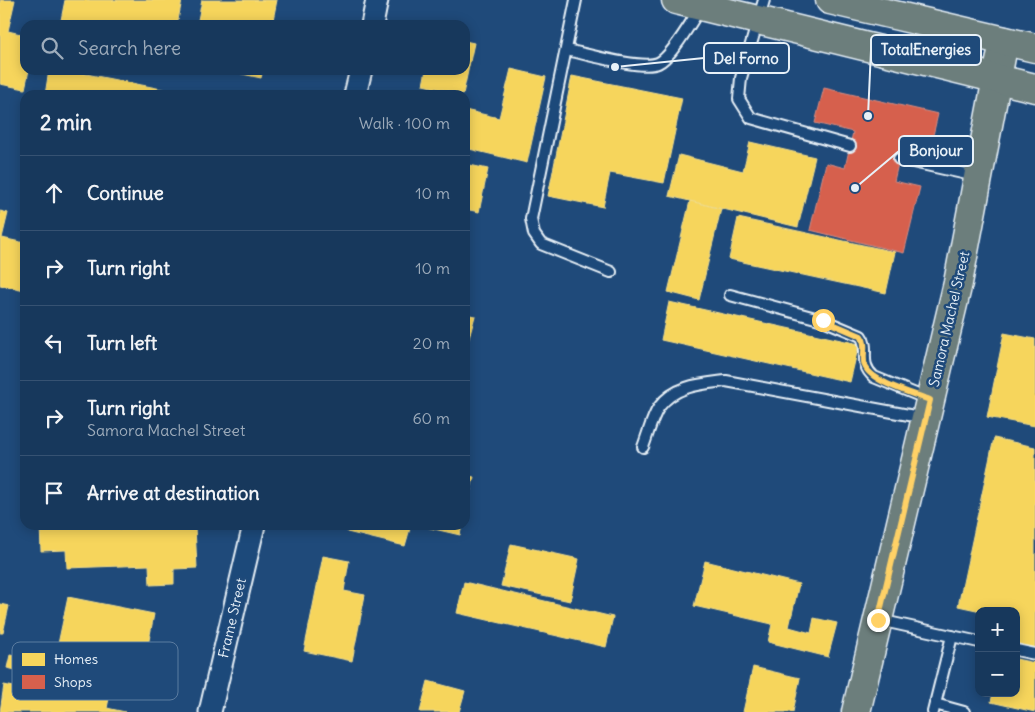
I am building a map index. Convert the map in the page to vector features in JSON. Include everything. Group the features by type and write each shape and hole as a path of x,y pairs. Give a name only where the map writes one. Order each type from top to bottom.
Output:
{"main road":[{"path":"676,0 702,6 761,10 1035,88"},
{"path":"830,0 1035,48"},
{"name":"Samora Machel Street","path":"856,712 958,284 1004,41"}],"street":[{"path":"373,20 378,0"},
{"path":"356,90 360,75"},
{"name":"Frame Street","path":"210,712 253,530"}],"lane":[{"path":"576,0 531,219 534,234 542,244 611,272"},
{"path":"567,50 644,66 659,62 668,54 702,6"},
{"path":"761,10 741,78 739,99 751,118 850,146"},
{"path":"899,159 979,177"},
{"path":"730,295 823,320 861,336 864,342 863,359 868,372 874,378 928,409"},
{"path":"643,446 659,407 679,390 696,384 726,381 928,409"},
{"path":"878,620 975,641"},
{"path":"952,636 934,708 964,712"},
{"path":"1020,651 1035,654"}],"building: Homes":[{"path":"0,0 15,0 8,31 20,34 20,75 28,75 25,89 0,84"},
{"path":"65,0 182,0 178,20 61,20"},
{"path":"202,0 277,0 273,20 198,20"},
{"path":"470,42 474,43 470,62"},
{"path":"511,69 546,77 527,163 470,149 470,111 499,118"},
{"path":"48,75 91,75 167,90 46,90"},
{"path":"247,75 262,75 261,78"},
{"path":"425,75 467,75 464,90 445,90 423,85"},
{"path":"572,76 682,98 664,183 610,173 603,207 548,196"},
{"path":"750,142 815,157 798,227 669,196 679,155 743,171"},
{"path":"470,165 488,169 479,212 470,210"},
{"path":"690,201 721,209 699,300 668,292"},
{"path":"0,211 8,213 2,238 20,242 20,289 0,285"},
{"path":"738,218 895,252 886,293 729,259"},
{"path":"669,302 859,344 850,382 661,340"},
{"path":"470,315 475,316 470,334"},
{"path":"1004,333 1035,339 1035,426 987,417"},
{"path":"994,438 1035,447 1035,648 1020,645 1020,607 975,607 975,610 958,606"},
{"path":"470,476 474,477 470,493"},
{"path":"40,530 195,530 197,568 174,569 174,584 150,585 149,565 67,568 66,550 41,551"},
{"path":"347,530 410,530 405,546 347,532"},
{"path":"438,530 461,530 460,535"},
{"path":"511,544 579,559 570,601 501,586"},
{"path":"323,556 349,561 344,591 365,595 352,661 304,651"},
{"path":"705,561 799,584 789,627 811,633 814,618 837,623 828,657 768,642 772,624 694,606"},
{"path":"464,582 613,617 606,647 457,613"},
{"path":"68,597 154,614 149,642 58,642"},
{"path":"0,604 9,606 3,633 0,633"},
{"path":"10,655 12,655 12,669 7,668"},
{"path":"1020,660 1035,663 1035,712 991,702 992,697 1020,697"},
{"path":"753,667 800,678 793,712 743,712"},
{"path":"428,681 465,691 459,712 420,712"},
{"path":"4,685 12,687 12,700 109,700 107,708 125,712 0,712"}],"building: Shops":[{"path":"824,88 938,114 930,148 903,142 894,181 920,187 904,253 810,230 826,163 845,168 853,132 815,123"}],"place":[{"name":"Del Forno","path":"615,67"},
{"name":"TotalEnergies","path":"868,116"},
{"name":"Bonjour","path":"855,188"}],"route":[{"path":"823,320 861,336 864,342 864,365 874,378 930,400 878,620"}]}
